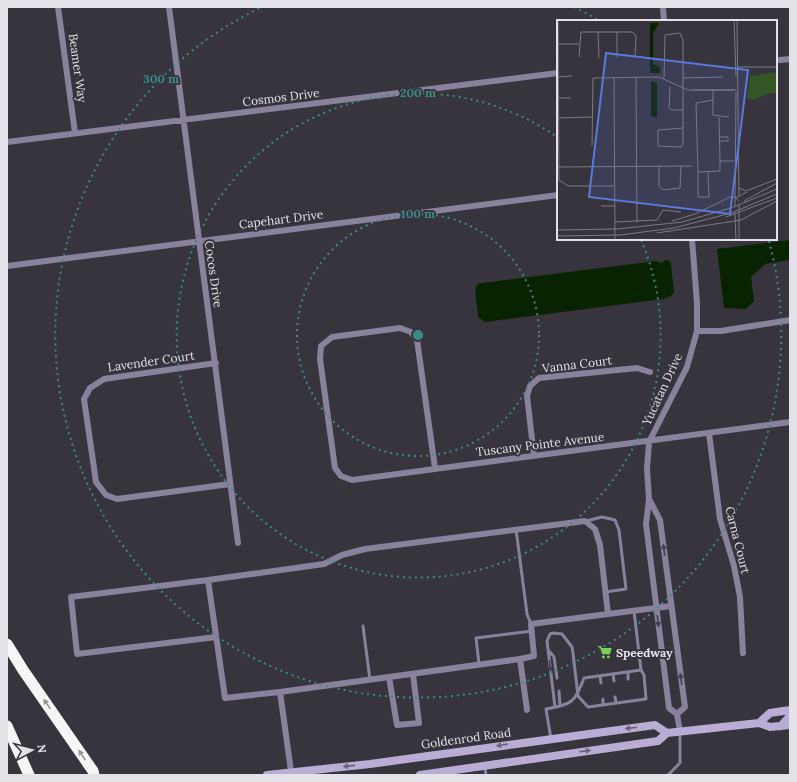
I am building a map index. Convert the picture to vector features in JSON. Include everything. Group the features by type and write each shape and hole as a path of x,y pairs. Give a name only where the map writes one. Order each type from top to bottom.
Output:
{"highway":[{"path":"7,644 23,670 95,774"},
{"path":"7,726 29,775"}],"main road":[{"name":"Goldenrod Road","path":"759,723 770,713 790,710"},
{"path":"780,726 790,716"},
{"name":"Goldenrod Road","path":"420,775 658,741 667,733 759,723 770,727 790,725"},
{"name":"Goldenrod Road","path":"267,775 655,725 667,733"},
{"path":"321,775 327,768"}],"street":[{"name":"Beamer Way","path":"58,7 75,133"},
{"name":"Cocos Drive","path":"169,7 238,543"},
{"path":"663,7 664,20"},
{"path":"780,60 790,59"},
{"name":"Cosmos Drive","path":"7,142 557,73"},
{"name":"Capehart Drive","path":"7,266 557,195"},
{"name":"Yucatan Drive","path":"680,732 678,714 669,708 656,608 646,524 649,499 647,469 649,442 686,367 697,331 692,240"},
{"path":"697,331 721,332 790,320"},
{"name":"Tuscany Pointe Avenue","path":"434,468 418,340 412,332 400,328 332,337 321,346 320,358 334,468 341,476 352,480 434,468 649,442 790,422"},
{"name":"Lavender Court","path":"216,363 104,379 90,388 84,399 96,482 106,495 117,499 230,484"},
{"name":"Vanna Court","path":"534,456 527,396 530,386 539,378 638,368 650,372"},
{"name":"Carna Court","path":"709,433 720,519 734,566 740,597 743,653"},
{"name":"Yucatan Drive","path":"649,499 660,520 685,707 678,714"},
{"path":"216,637 77,654 71,597 324,564 342,555 365,549 585,521 595,529 600,544 608,614"},
{"path":"208,580 225,698 280,692 520,659 534,656 531,624 671,606"},
{"path":"520,659 527,710"},
{"path":"389,677 397,725 419,723 413,674"},
{"path":"280,692 291,773"}],"lane":[{"path":"585,521 602,517 615,520 619,530 626,589 605,592"},
{"path":"516,529 527,614 531,624"},
{"path":"555,707 547,641 550,634 554,633 562,634 572,647 578,696 588,707 646,699 644,675 641,670 634,611"},
{"path":"363,626 370,680"},
{"path":"480,664 476,638 532,631"},
{"path":"548,649 554,657 557,678"},
{"path":"551,738 546,709 570,703 578,696 584,678 641,670"},
{"path":"628,672 628,680"},
{"path":"613,674 614,681"},
{"path":"600,676 601,683"},
{"path":"559,691 560,706"},
{"path":"630,695 631,701"},
{"path":"616,697 616,703"},
{"path":"603,699 603,705"},
{"path":"668,775 680,763 680,732"},
{"path":"485,765 486,775"}],"shaded area":[{"path":"790,240 790,260 765,264 751,277 754,301 746,309 724,308 717,249"},
{"path":"665,260 670,261 674,292 671,296 663,299 485,322 478,317 475,289 478,284 656,261 662,263"}],"place":[{"name":"Speedway","path":"605,652"}]}
